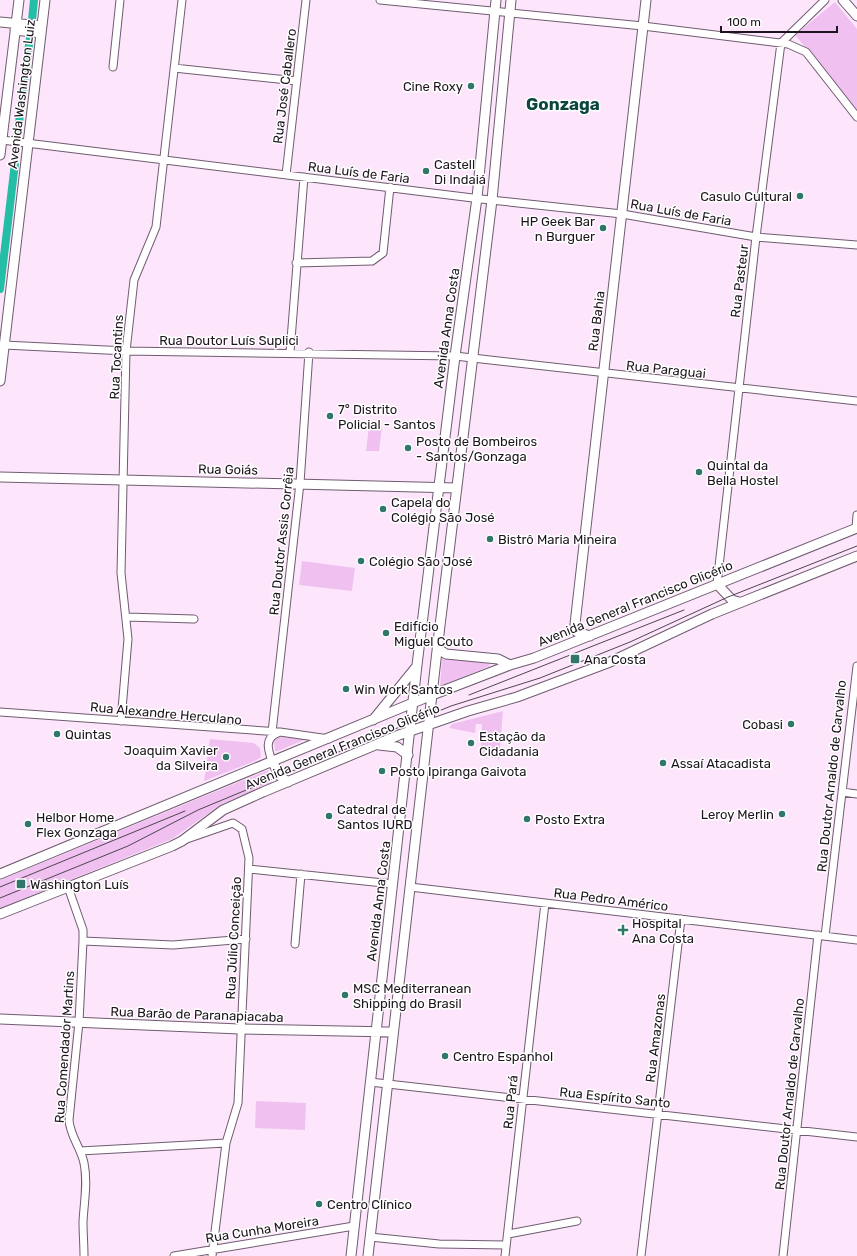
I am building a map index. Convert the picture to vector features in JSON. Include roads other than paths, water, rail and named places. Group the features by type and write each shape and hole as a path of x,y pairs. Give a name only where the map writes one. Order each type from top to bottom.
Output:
{"main road":[{"name":"Avenida Washington Luiz","path":"0,155 19,0"},
{"name":"Avenida Washington Luiz","path":"0,381 45,0"},
{"name":"Avenida Anna Costa","path":"351,1256 394,884 417,665 439,488 458,356 477,198 496,0"},
{"path":"368,1256 438,642 492,200 512,0"},
{"name":"Rua Bahia","path":"590,636 580,633 575,627 646,0"},
{"path":"843,0 857,16"},
{"path":"0,22 15,26 42,29"},
{"name":"Rua Goiás","path":"0,477 457,488"},
{"name":"Avenida General Francisco Glicério","path":"0,874 272,761 330,739 414,702 590,636 856,528"},
{"name":"Avenida General Francisco Glicério","path":"0,914 182,841 222,810 288,782 410,732 468,711 517,697 610,662 739,602 857,556"},
{"path":"717,584 732,600 739,602"},
{"path":"438,642 440,650 446,654 498,659 510,665"},
{"path":"372,721 417,665"},
{"path":"377,745 397,747 408,755"},
{"path":"272,761 280,776 288,782"},
{"path":"397,848 400,855 398,880 403,885 410,887"},
{"name":"Rua Barão de Paranapiacaba","path":"0,1019 240,1029 393,1032"}],"street":[{"path":"113,67 120,0"},
{"name":"Rua Tocantins","path":"121,721 128,639 121,573 126,351 134,280 156,227 182,0"},
{"name":"Rua José Caballero","path":"286,175 306,0"},
{"path":"380,0 495,13 643,26 795,46 806,52 857,117"},
{"path":"781,43 826,0"},
{"name":"Rua Pasteur","path":"717,584 738,389 781,43"},
{"path":"174,68 297,81"},
{"name":"Rua Luís de Faria","path":"2,140 163,161 622,214 756,237 857,245"},
{"path":"290,352 304,177"},
{"path":"296,263 372,261 383,253 390,187"},
{"name":"Rua Doutor Luís Suplici","path":"4,345 126,351 309,352 458,356 472,359"},
{"name":"Rua Doutor Assis Corrêia","path":"276,732 300,484 309,352"},
{"name":"Rua Paraguai","path":"472,359 857,401"},
{"path":"856,528 857,515"},
{"path":"126,617 194,619"},
{"name":"Rua Doutor Arnaldo de Carvalho","path":"783,1256 857,666"},
{"name":"Rua Alexandre Herculano","path":"0,712 276,732 330,739"},
{"path":"272,761 269,754 269,740 276,732"},
{"path":"842,792 857,794"},
{"name":"Rua Júlio Conceição","path":"182,841 196,838 230,824 237,824 242,829 246,844 249,869 240,1029 238,1103 226,1143 213,1253"},
{"path":"249,869 394,884"},
{"path":"295,944 301,874"},
{"name":"Rua Comendador Martins","path":"68,887 83,930 79,1022 69,1120 72,1136 80,1151 86,1173 84,1256"},
{"name":"Rua Pedro Américo","path":"410,887 857,940"},
{"name":"Rua Pará","path":"505,1256 545,903"},
{"name":"Rua Amazonas","path":"641,1256 681,919"},
{"path":"83,941 173,945 246,940"},
{"name":"Rua Espírito Santo","path":"370,1082 658,1113 857,1137"},
{"path":"80,1151 226,1143"},
{"path":"508,1234 577,1221"},
{"name":"Rua Cunha Moreira","path":"174,1256 213,1253 354,1226"},
{"path":"370,1237 439,1244 506,1245"}],"waterway":[{"path":"32,20 34,0"},
{"path":"17,138 30,37"},
{"path":"0,289 15,163"}],"tram line":[{"path":"0,898 128,846 198,810 280,776 451,706 540,678 630,642 728,597 857,546"},
{"path":"469,695 684,610"},
{"path":"0,887 185,811"}],"place":[{"name":"Cine Roxy","path":"471,86"},
{"name":"Castell Di Indaiá","path":"426,171"},
{"name":"Casulo Cultural","path":"800,196"},
{"name":"HP Geek Bar n Burguer","path":"603,228"},
{"name":"7° Distrito Policial - Santos","path":"330,416"},
{"name":"Posto de Bombeiros - Santos/Gonzaga","path":"408,448"},
{"name":"Quintal da Bella Hostel","path":"699,472"},
{"name":"Capela do Colégio São José","path":"383,509"},
{"name":"Bistrô Maria Mineira","path":"490,539"},
{"name":"Colégio São José","path":"361,561"},
{"name":"Edifício Miguel Couto","path":"386,633"},
{"name":"Ana Costa","path":"575,659"},
{"name":"Win Work Santos","path":"346,689"},
{"name":"Cobasi","path":"791,724"},
{"name":"Quintas","path":"57,734"},
{"name":"Estação da Cidadania","path":"471,743"},
{"name":"Joaquim Xavier da Silveira","path":"226,757"},
{"name":"Assaí Atacadista","path":"663,763"},
{"name":"Posto Ipiranga Gaivota","path":"382,771"},
{"name":"Leroy Merlin","path":"782,814"},
{"name":"Catedral de Santos IURD","path":"329,816"},
{"name":"Posto Extra","path":"527,819"},
{"name":"Helbor Home Flex Gonzaga","path":"28,824"},
{"name":"Washington Luís","path":"21,884"},
{"name":"Hospital Ana Costa","path":"623,930"},
{"name":"MSC Mediterranean Shipping do Brasil","path":"345,995"},
{"name":"Centro Espanhol","path":"445,1056"},
{"name":"Centro Clínico","path":"319,1204"}],"district":[{"name":"Gonzaga","path":"563,104"}]}
